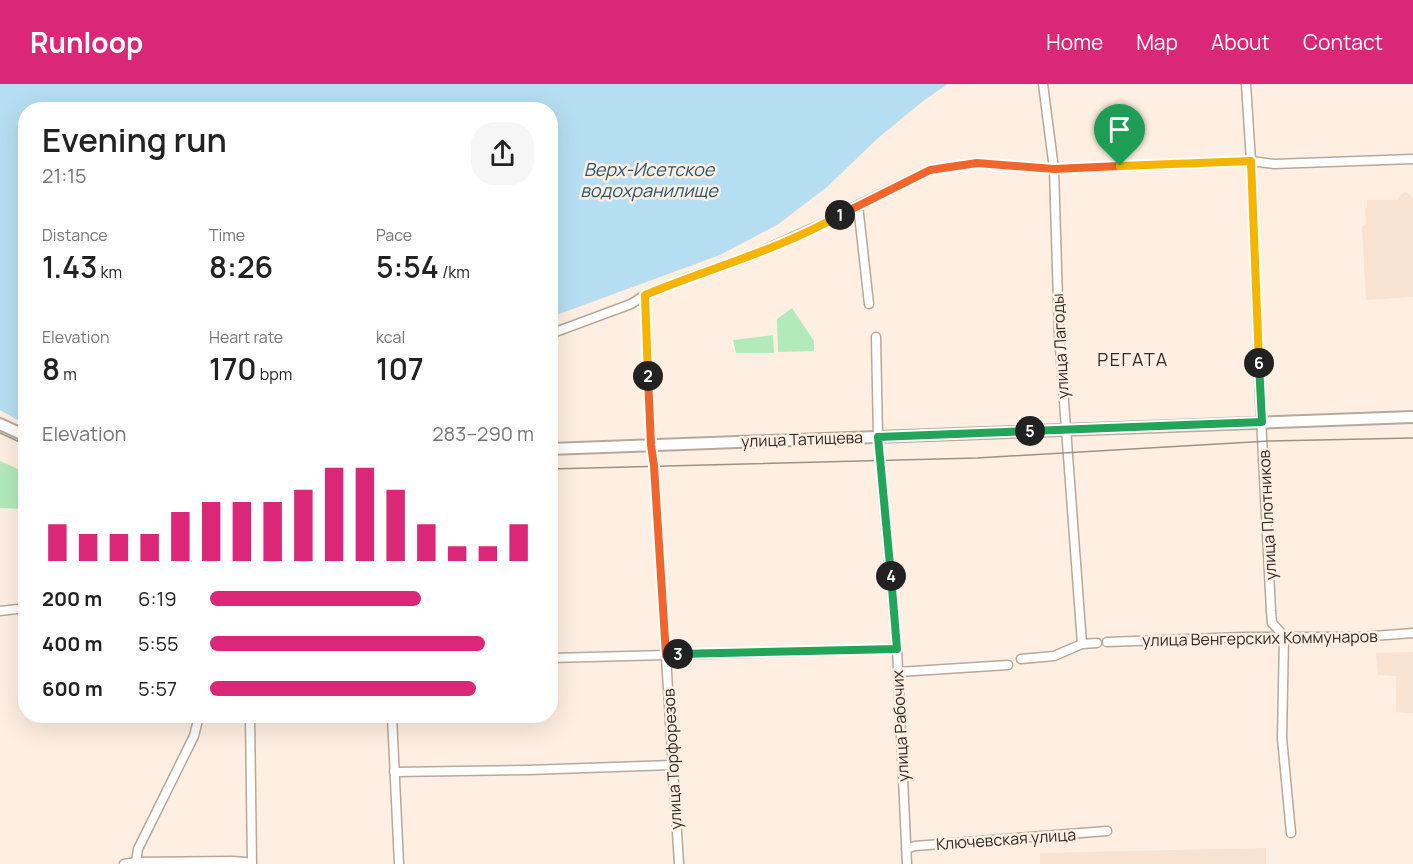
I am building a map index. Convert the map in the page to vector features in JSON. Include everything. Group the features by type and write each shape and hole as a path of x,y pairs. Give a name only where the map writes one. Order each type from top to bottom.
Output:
{"street":[{"name":"улица Лагоды","path":"1043,84 1054,169 1057,283 1065,430 1082,644"},
{"name":"улица Плотников","path":"1246,84 1272,623 1284,636 1282,738 1291,833"},
{"path":"558,331 631,304 645,295 684,279 748,257 831,220 930,170 977,163 1054,169 1251,161 1274,164 1413,159"},
{"path":"858,205 869,304"},
{"name":"улица Торфорезов","path":"645,295 651,445 679,864"},
{"name":"улица Рабочих","path":"876,337 878,437 897,649 907,864"},
{"name":"улица Татищева","path":"558,449 1413,417"},
{"path":"0,424 18,432"},
{"path":"0,611 18,609"},
{"name":"улица Венгерских Коммунаров","path":"1107,642 1284,636 1360,637 1413,633"},
{"path":"1021,659 1054,656 1082,644 1097,643"},
{"path":"558,658 897,649"},
{"path":"898,672 1008,665"},
{"path":"136,862 138,849 194,736 197,723"},
{"path":"250,723 252,864"},
{"path":"392,723 399,864"},
{"path":"394,772 672,765"},
{"name":"Ключевская улица","path":"906,849 915,846 1107,831"},
{"path":"124,864 232,861 247,864"}],"shaded area":[{"path":"1406,192 1413,197 1413,297 1366,300 1362,227 1366,224 1367,200 1398,200 1400,195"},
{"path":"1413,652 1413,713 1396,712 1396,676 1378,675 1376,653"},
{"path":"1266,848 1266,864 1040,864 1040,853"}],"green space":[{"path":"792,308 814,341 814,351 778,352 777,319"},
{"path":"773,335 774,353 736,353 733,340"},
{"path":"0,461 18,469 18,509 0,508"}],"water":[{"name":"Верх-Исетское водохранилище","path":"0,84 948,84 923,101 877,139 827,187 777,225 720,255 558,314 558,102 18,102 18,420 0,410"}],"tram line":[{"path":"0,433 18,441"},
{"path":"558,469 977,458 1269,441 1413,438"}],"district":[{"name":"РЕГАТА","path":"1133,359"}],"route":[{"path":"1251,161 1262,422 878,437 897,649 666,655 651,445 645,295 748,257 831,220 930,170 977,163 1054,169 1120,166 1251,161"}]}
